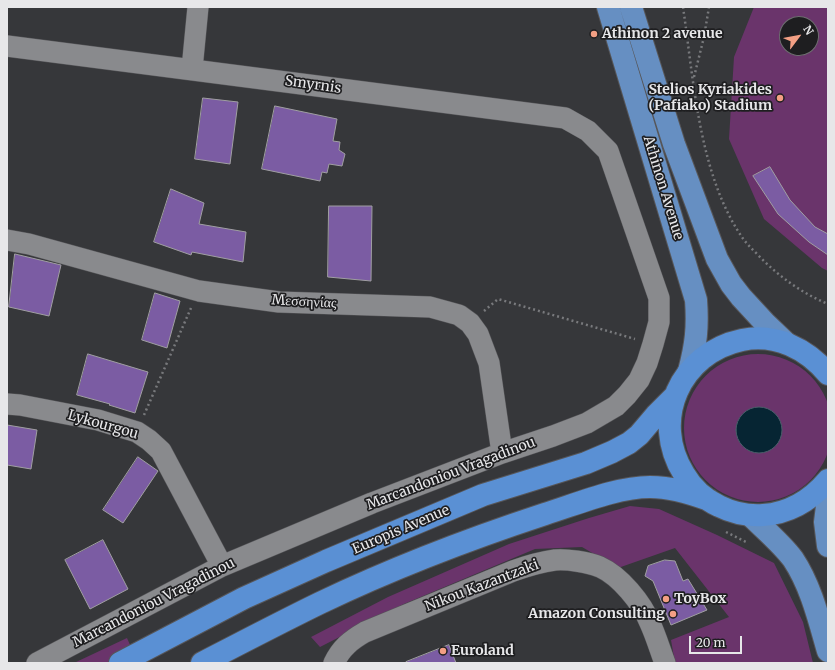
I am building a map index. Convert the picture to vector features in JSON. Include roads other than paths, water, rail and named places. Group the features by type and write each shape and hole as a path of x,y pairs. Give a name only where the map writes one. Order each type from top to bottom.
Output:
{"highway":[{"path":"709,500 686,478 672,449 669,428 675,396 681,383 698,361 709,353 733,342 760,338 786,343 805,353 828,374"},
{"name":"Europis Avenue","path":"120,663 244,598 326,561 483,495 586,463 612,452 629,443 639,435 675,396"},
{"path":"202,663 320,603 391,571 498,530 597,497 630,489 650,487 683,491 709,500 729,510 750,515 772,514 794,508 816,493 828,480"}],"main road":[{"name":"Athinon Avenue","path":"608,7 696,300 698,319 697,338 689,371"},
{"name":"Athinon Avenue","path":"631,7 674,144 717,259 731,284 765,323 786,343"},
{"path":"828,498 825,522 828,546"},
{"path":"750,515 784,549 800,571 808,586 828,651"}],"street":[{"path":"192,69 198,7"},
{"name":"Smyrnis","path":"7,46 565,118 588,131 608,151"},
{"name":"Marcandoniou Vragadinou","path":"37,663 222,566 372,503 502,453 553,436 580,425 616,406 639,380 647,363 654,344 659,322 659,298 608,151"},
{"name":"Μεσσηνίας","path":"7,240 29,244 199,291 279,302 430,307 459,315 470,323 478,334 489,363 502,453"},
{"name":"Lykourgou","path":"7,404 20,405 98,420 137,432 148,440 161,451 222,566"},
{"name":"Nikou Kazantzaki","path":"334,663 341,650 351,640 365,632 513,571 534,564 556,560 576,561 600,567 618,580 632,594 650,622 664,663"}],"water":[{"path":"759,407 772,411 778,417 782,430 778,443 772,449 759,453 746,449 740,443 736,430 740,417 746,411"}],"place":[{"name":"Athinon 2 avenue","path":"594,34"},
{"name":"Stelios Kyriakides (Pafiako) Stadium","path":"780,98"},
{"name":"ToyBox","path":"666,599"},
{"name":"Amazon Consulting","path":"673,614"},
{"name":"Euroland","path":"443,651"}]}
